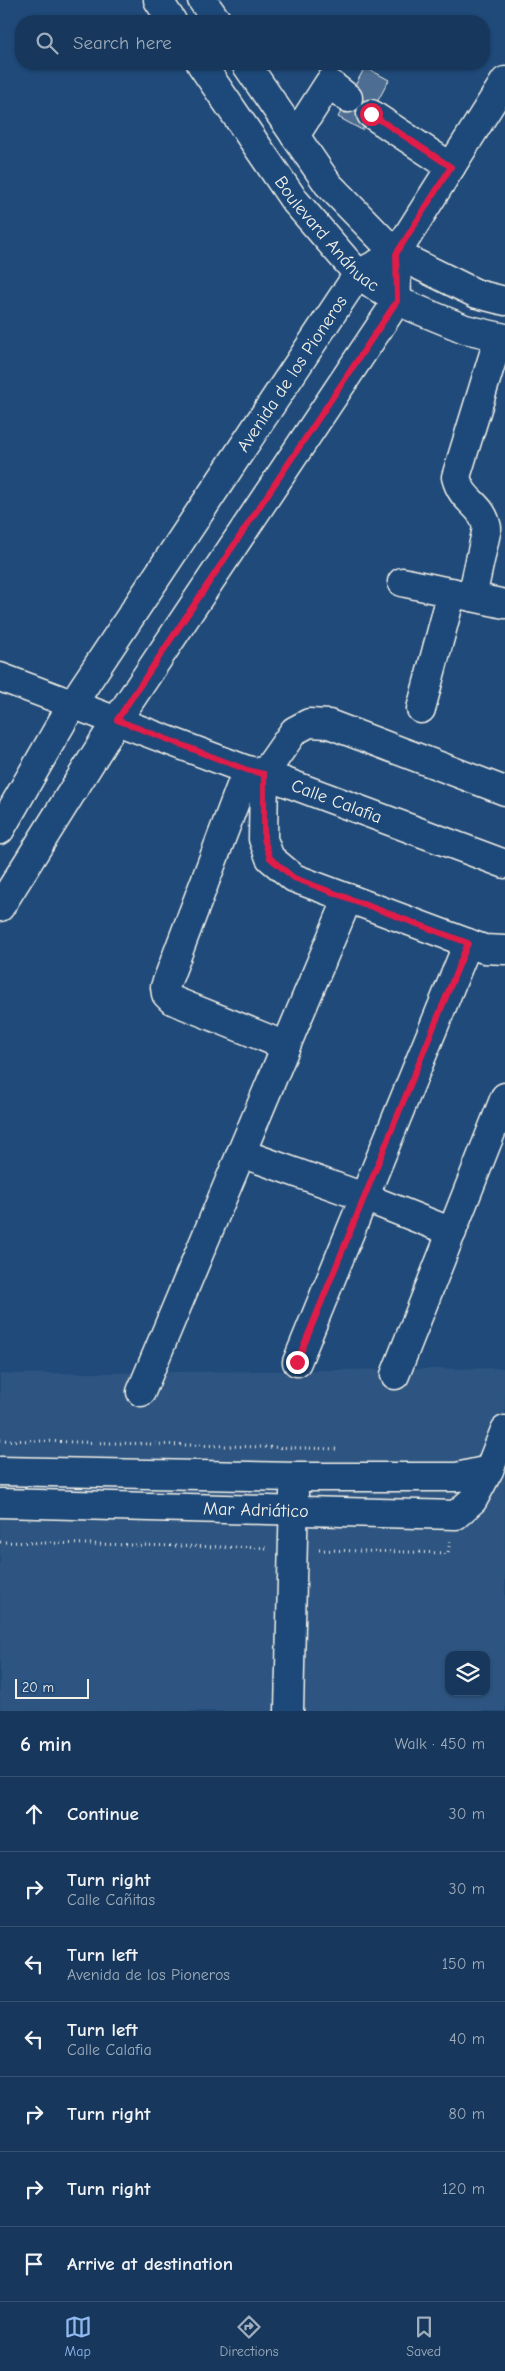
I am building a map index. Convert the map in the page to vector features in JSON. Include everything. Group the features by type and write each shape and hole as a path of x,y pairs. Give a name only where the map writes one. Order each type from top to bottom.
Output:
{"street":[{"path":"158,0 168,15"},
{"path":"202,0 213,15"},
{"name":"Boulevard Anáhuac","path":"206,70 294,200 358,274 397,301 465,329 502,338"},
{"name":"Boulevard Anáhuac","path":"250,70 328,184 396,254 477,294 505,301"},
{"path":"0,907 117,720 397,301 396,254 505,81"},
{"path":"295,136 329,83 348,98"},
{"path":"371,114 451,167"},
{"name":"Avenida de los Pioneros","path":"0,830 73,703 358,274 396,254"},
{"path":"421,709 462,594 487,533 485,517 492,511 468,500 459,489 456,476 502,338"},
{"path":"402,582 505,604"},
{"name":"Calle Calafia","path":"0,677 505,864"},
{"path":"286,1046 172,1000 166,994 165,987 255,772 294,730 309,723 329,724 505,791"},
{"path":"255,772 264,839 270,858 294,878 484,949 505,950"},
{"path":"141,1392 348,898"},
{"path":"297,1362 468,943"},
{"path":"395,1375 505,1097"},
{"path":"241,1153 364,1197 452,1232"},
{"name":"Mar Adriático","path":"0,1503 294,1509 456,1515 473,1500 489,1470 505,1430"},
{"name":"Mar Adriático","path":"0,1471 295,1477 457,1477 489,1470"},
{"path":"289,1711 295,1477"}],"path":[{"path":"0,1542 448,1553"}],"shaded area":[{"path":"505,1368 505,1711 0,1711 0,1374"}],"building":[{"path":"363,70 371,70 389,80 362,130 338,117"}],"route":[{"path":"297,1362 468,943 294,878 270,858 264,839 264,774 247,770 117,720 397,301 396,254 451,167 371,114"}]}
